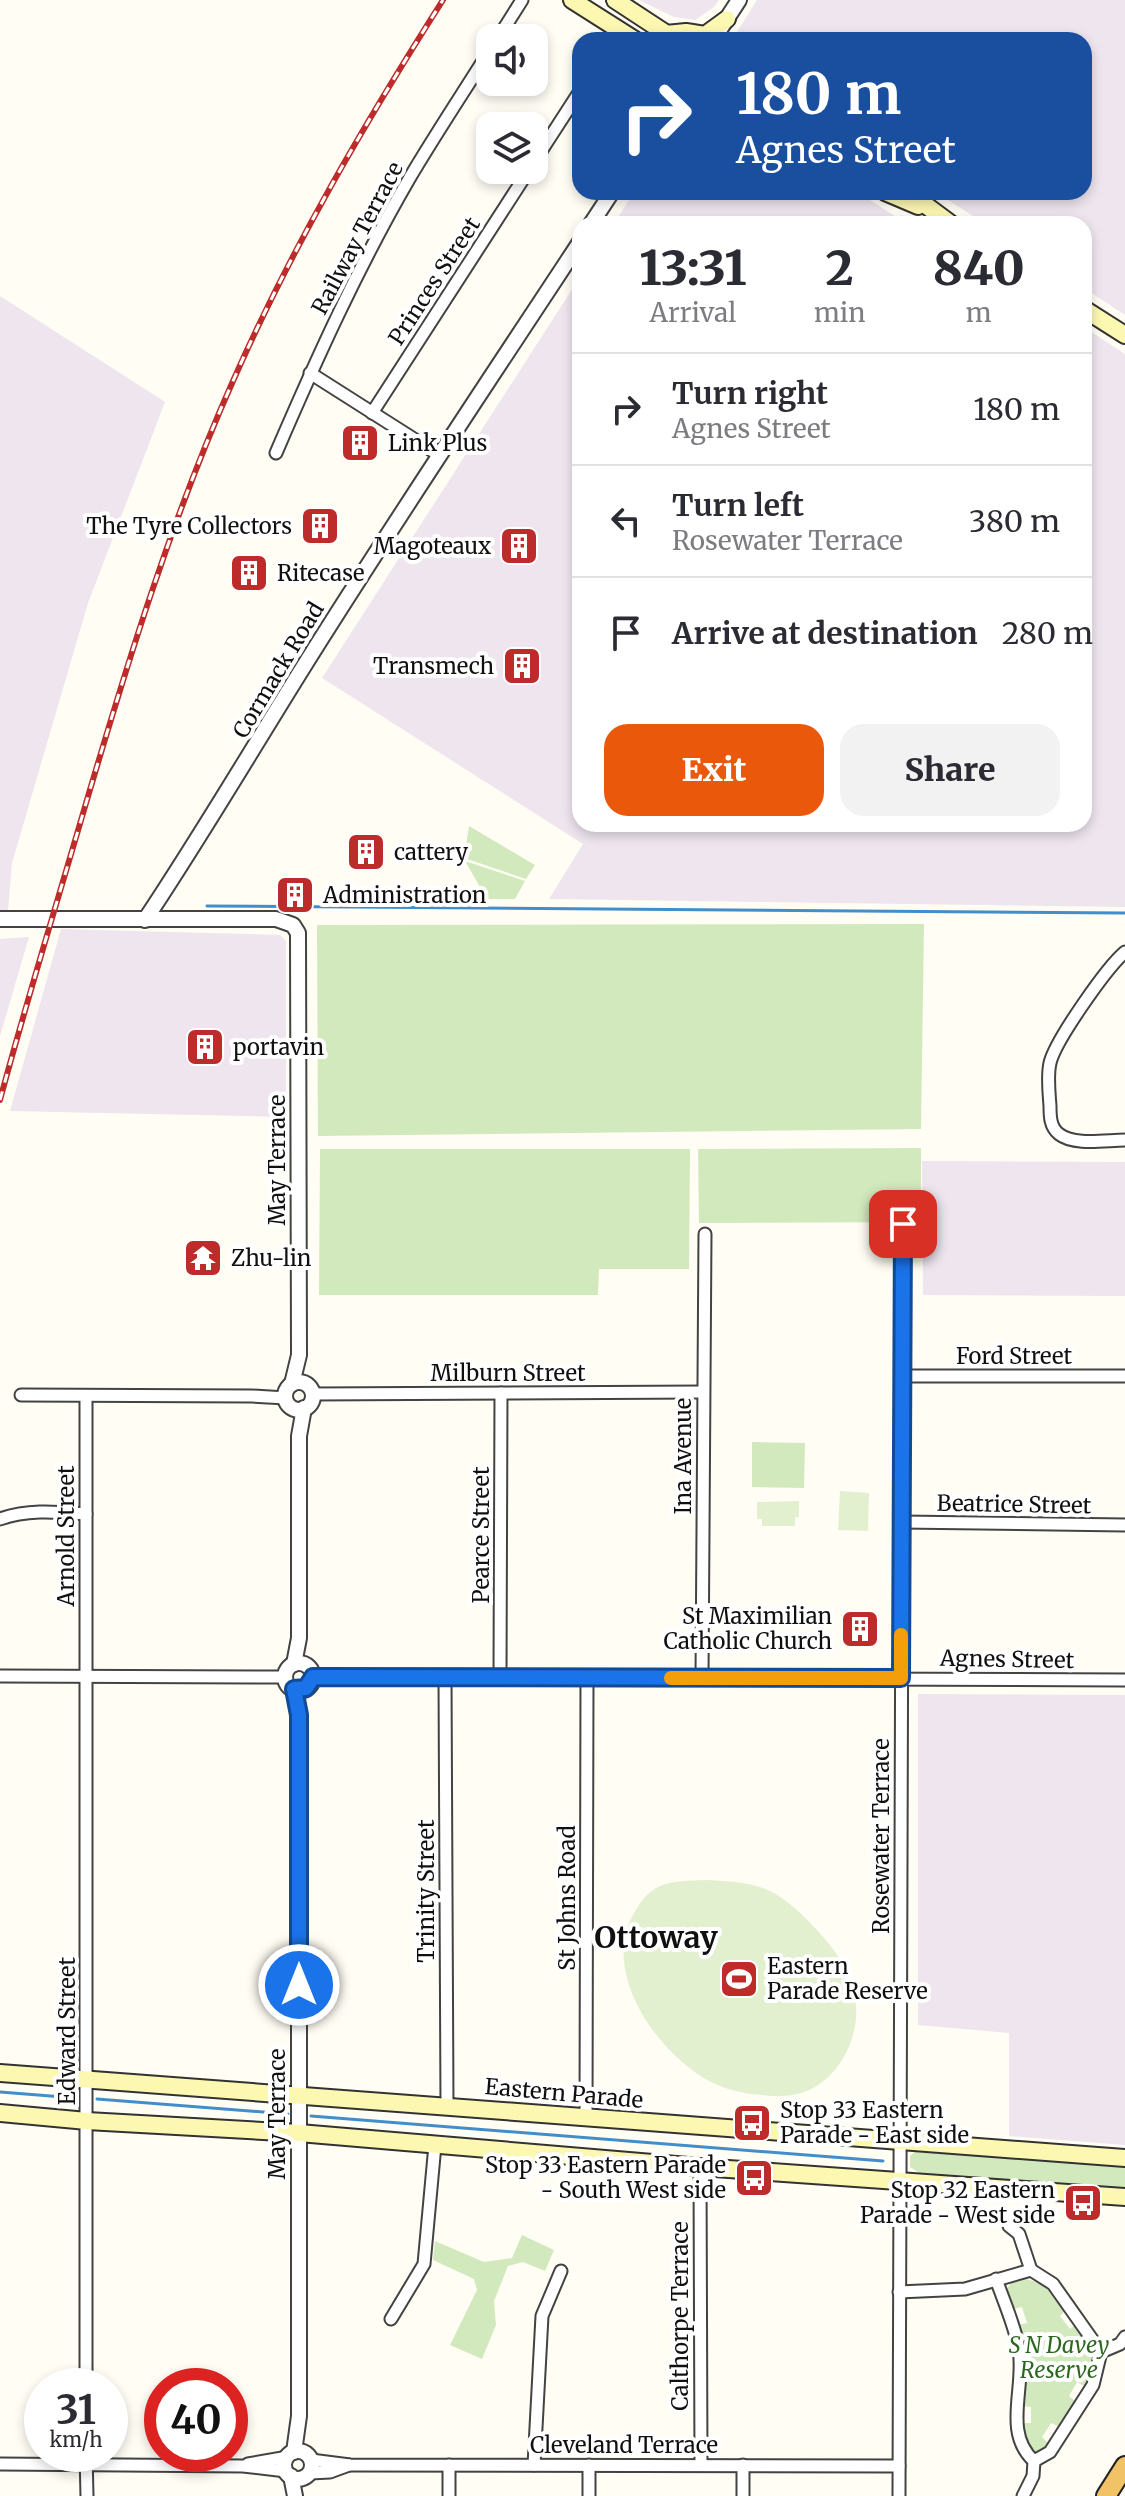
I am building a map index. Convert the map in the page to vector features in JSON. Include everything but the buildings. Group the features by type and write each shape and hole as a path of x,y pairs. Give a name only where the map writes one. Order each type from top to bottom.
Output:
{"highway":[{"path":"1106,2496 1125,2466"}],"main road":[{"path":"572,0 612,32"},
{"path":"615,0 663,32"},
{"path":"709,32 727,19"},
{"path":"723,32 727,19"},
{"path":"904,200 931,211"},
{"path":"918,200 939,216"},
{"path":"1092,314 1125,335"},
{"name":"Eastern Parade","path":"0,2073 1125,2158"},
{"path":"0,2113 1125,2197"}],"street":[{"path":"507,24 522,0"},
{"path":"718,32 739,0"},
{"name":"Railway Terrace","path":"276,453 341,306 408,181 476,72"},
{"path":"548,140 572,103"},
{"name":"Princes Street","path":"372,413 520,184"},
{"name":"Cormack Road","path":"145,920 439,455 572,254"},
{"path":"310,373 439,455"},
{"path":"0,919 145,920"},
{"name":"May Terrace","path":"145,920 280,919 293,925 298,933 299,1638 304,1651 299,1664"},
{"path":"1125,952 1105,973 1056,1048 1049,1067 1051,1119 1058,1133 1068,1139 1125,1140"},
{"name":"Rosewater Terrace","path":"899,2496 903,1224"},
{"name":"Ina Avenue","path":"702,1678 705,1234"},
{"name":"Ford Street","path":"902,1376 1125,1376"},
{"name":"Milburn Street","path":"21,1395 703,1392"},
{"name":"Pearce Street","path":"500,1677 501,1393"},
{"name":"Arnold Street","path":"85,1677 86,1396"},
{"path":"0,1519 17,1513 86,1514"},
{"name":"Beatrice Street","path":"902,1522 1125,1525"},
{"path":"299,1664 311,1669 300,1683 288,1669 299,1664"},
{"path":"0,1676 300,1683"},
{"name":"Edward Street","path":"85,1677 86,2368"},
{"name":"Agnes Street","path":"300,1683 445,1677 1125,1680"},
{"name":"Trinity Street","path":"445,1677 447,2105"},
{"name":"St Johns Road","path":"586,2118 587,1678"},
{"name":"May Terrace","path":"295,2496 299,2465 300,1683"},
{"path":"391,2319 424,2264 435,2145"},
{"name":"Calthorpe Terrace","path":"700,2167 701,2465"},
{"path":"1009,2226 1019,2234 1031,2270 1053,2284 1101,2352 1093,2385 1050,2452 1034,2461"},
{"path":"899,2292 965,2289 1031,2270"},
{"path":"534,2465 542,2316 561,2271"},
{"path":"996,2279 1019,2345 1022,2368 1017,2438 1023,2451 1034,2461"},
{"path":"1101,2352 1120,2344 1125,2337"},
{"name":"Cleveland Terrace","path":"128,2461 299,2465 330,2472 350,2465 899,2466"},
{"path":"1023,2496 1033,2476 1034,2461"},
{"name":"Cleveland Terrace","path":"0,2464 24,2463"},
{"name":"May Terrace","path":"299,2465 303,2496"},
{"path":"449,2465 449,2496"},
{"path":"589,2465 589,2496"},
{"path":"743,2465 743,2496"},
{"path":"86,2472 87,2496"}],"shaded area":[{"path":"639,0 719,0 695,20 674,17"},
{"path":"757,0 1125,0 1125,315 1092,293 1092,216 973,216 948,200 1092,200 1092,32 737,32"},
{"path":"629,200 870,200 895,216 619,216"},
{"path":"572,289 572,832 1092,832 1092,332 1125,354 1125,907 549,899 583,844 322,678"},
{"path":"0,296 165,402 88,603 12,863 8,911 0,911"},
{"path":"61,929 280,935 286,941 286,1117 10,1111"},
{"path":"29,937 0,1036 0,939"},
{"path":"922,1161 1125,1162 1125,1296 923,1295"},
{"path":"918,1694 1125,1695 1125,2145 1009,2136 1009,2033 918,2025"}],"green space":[{"path":"469,826 535,865 526,879 464,858"},
{"path":"465,861 525,881 515,899 480,899 480,887"},
{"path":"924,924 921,1129 318,1136 317,925"},
{"path":"921,1148 921,1222 699,1223 698,1149"},
{"path":"320,1149 690,1149 689,1269 599,1269 598,1295 319,1295"},
{"path":"752,1442 805,1443 804,1488 752,1487"},
{"path":"840,1491 869,1493 868,1531 838,1530"},
{"path":"799,1501 799,1517 795,1518 795,1526 762,1526 762,1519 757,1519 757,1502"},
{"name":"Eastern Parade Reserve","path":"705,1880 755,1886 782,1898 826,1941 847,1972 856,2006 851,2041 837,2068 810,2090 783,2096 762,2095 731,2090 711,2082 666,2046 637,2005 628,1982 624,1958 625,1935 634,1913 647,1895 658,1887 675,1882"},
{"path":"917,2150 1125,2166 1125,2190 921,2174 910,2167 910,2156"},
{"path":"522,2235 554,2250 545,2271 523,2262 508,2266 494,2301 496,2325 482,2359 450,2345 477,2290 474,2279 433,2260 435,2241 484,2262 512,2258"},
{"name":"S N Davey Reserve","path":"1020,2278 1041,2285 1056,2298 1066,2310 1060,2316 1070,2329 1077,2324 1087,2339 1093,2362 1086,2387 1077,2382 1069,2396 1076,2402 1060,2427 1051,2423 1042,2437 1049,2444 1035,2455 1029,2451 1020,2423 1031,2423 1031,2407 1022,2406 1026,2357 1017,2325 1027,2323 1022,2307 1013,2309 1007,2289 1013,2279"}],"waterway":[{"path":"207,906 1125,913"},
{"path":"0,2092 76,2098"},
{"path":"97,2099 288,2114"},
{"path":"311,2116 883,2161"}],"railway":[{"path":"0,1100 134,647 170,539 211,433 256,331 305,234 358,139 443,0"}],"slow traffic":[{"path":"671,1678 901,1678 901,1635"}],"place":[{"name":"Link Plus","path":"360,443"},
{"name":"The Tyre Collectors","path":"320,526"},
{"name":"Magoteaux","path":"519,546"},
{"name":"Ritecase","path":"249,573"},
{"name":"Transmech","path":"522,666"},
{"name":"cattery","path":"366,852"},
{"name":"Administration","path":"295,895"},
{"name":"portavin","path":"205,1047"},
{"name":"Zhu-lin","path":"203,1258"},
{"name":"St Maximilian Catholic Church","path":"860,1629"},
{"name":"Eastern Parade Reserve","path":"739,1979"},
{"name":"Stop 33 Eastern Parade - East side","path":"752,2123"},
{"name":"Stop 33 Eastern Parade - South West side","path":"754,2178"},
{"name":"Stop 32 Eastern Parade - West side","path":"1083,2203"}],"district":[{"name":"Ottoway","path":"656,1938"}],"route":[{"path":"299,1985 299,1715 294,1689 306,1688 313,1677 901,1678 903,1224"}]}
